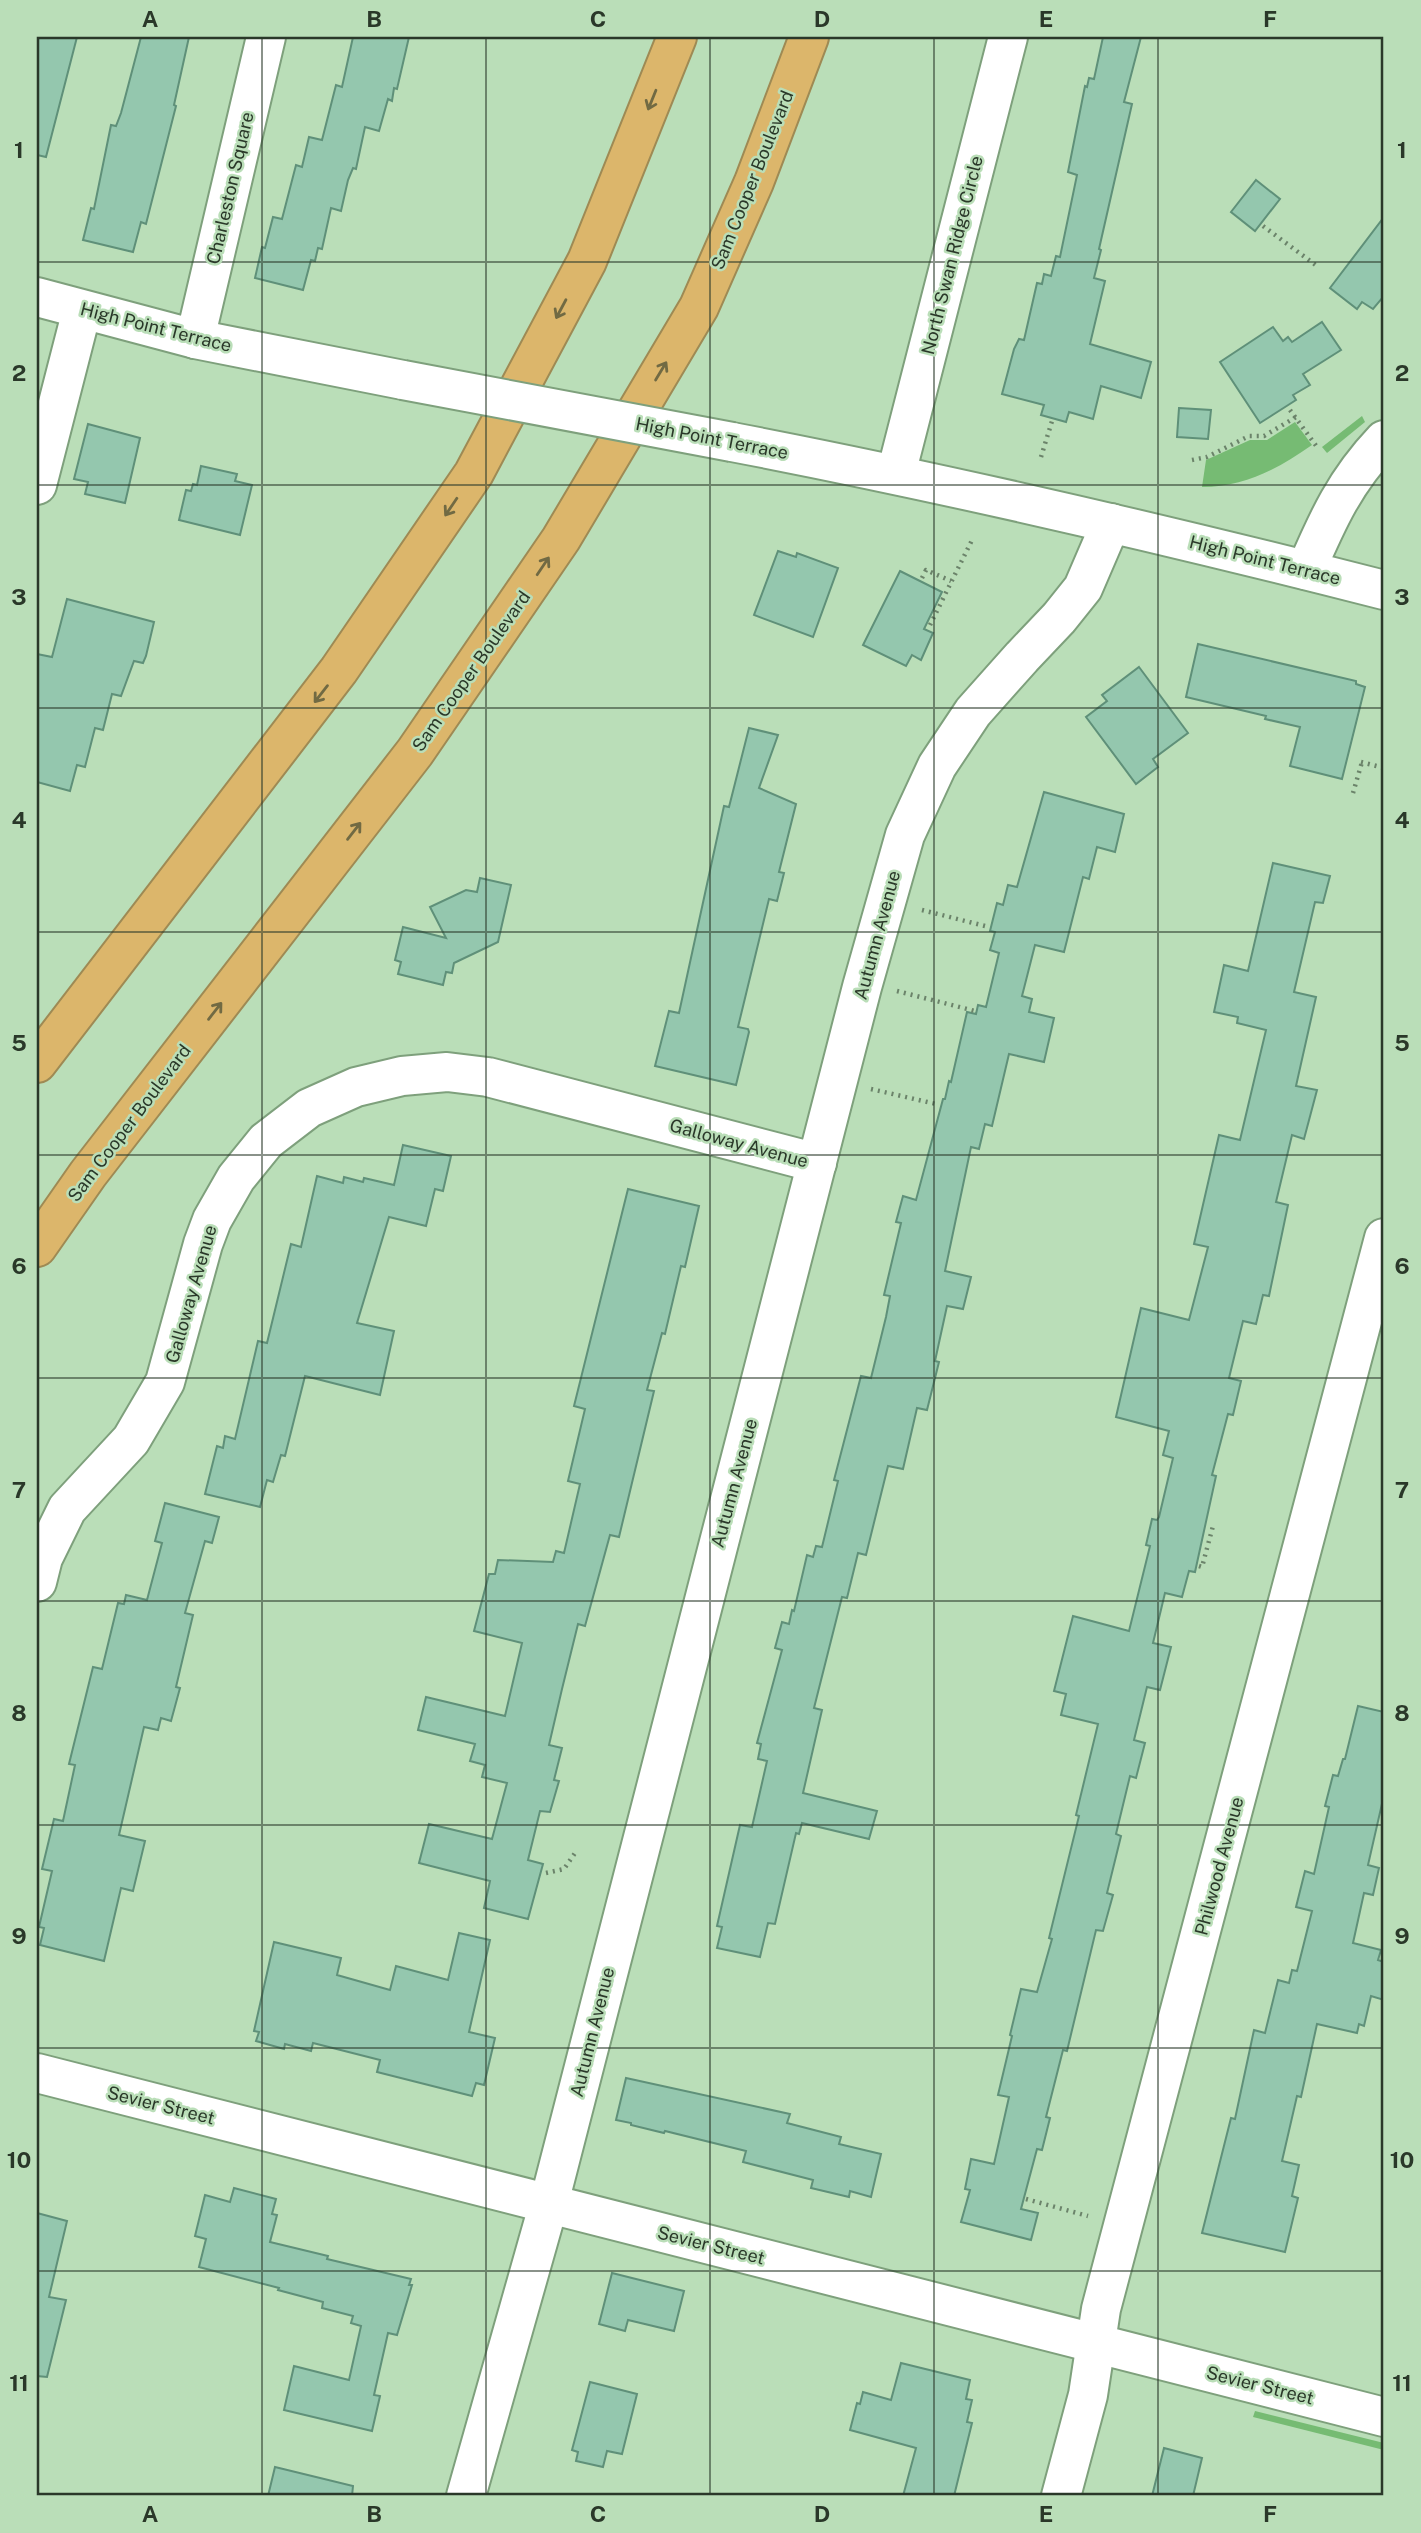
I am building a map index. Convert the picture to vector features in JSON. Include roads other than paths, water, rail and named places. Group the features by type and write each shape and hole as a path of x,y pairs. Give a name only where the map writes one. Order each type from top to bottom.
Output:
{"highway":[{"path":"37,1063 339,670 474,473 587,261 677,37"},
{"name":"Sam Cooper Boulevard","path":"37,1247 88,1174 415,752 561,539 699,307 754,182 809,37"}],"street":[{"name":"Charleston Square","path":"195,339 266,37"},
{"name":"North Swan Ridge Circle","path":"896,474 1008,37"},
{"name":"High Point Terrace","path":"37,297 195,339 896,474 1384,590"},
{"path":"37,485 82,310"},
{"path":"1306,570 1332,511 1362,464 1384,440"},
{"name":"Autumn Avenue","path":"466,2496 549,2203 887,893 905,835 937,766 973,712 1083,588 1111,523"},
{"name":"Galloway Avenue","path":"37,1582 43,1558 66,1509 131,1440 165,1382 203,1244 212,1220 236,1178 265,1141 309,1108 356,1087 402,1076 447,1072 488,1077 817,1163"},
{"name":"Philwood Avenue","path":"1061,2496 1088,2395 1101,2309 1384,1238"},
{"name":"Sevier Street","path":"37,2073 1384,2417"}]}
